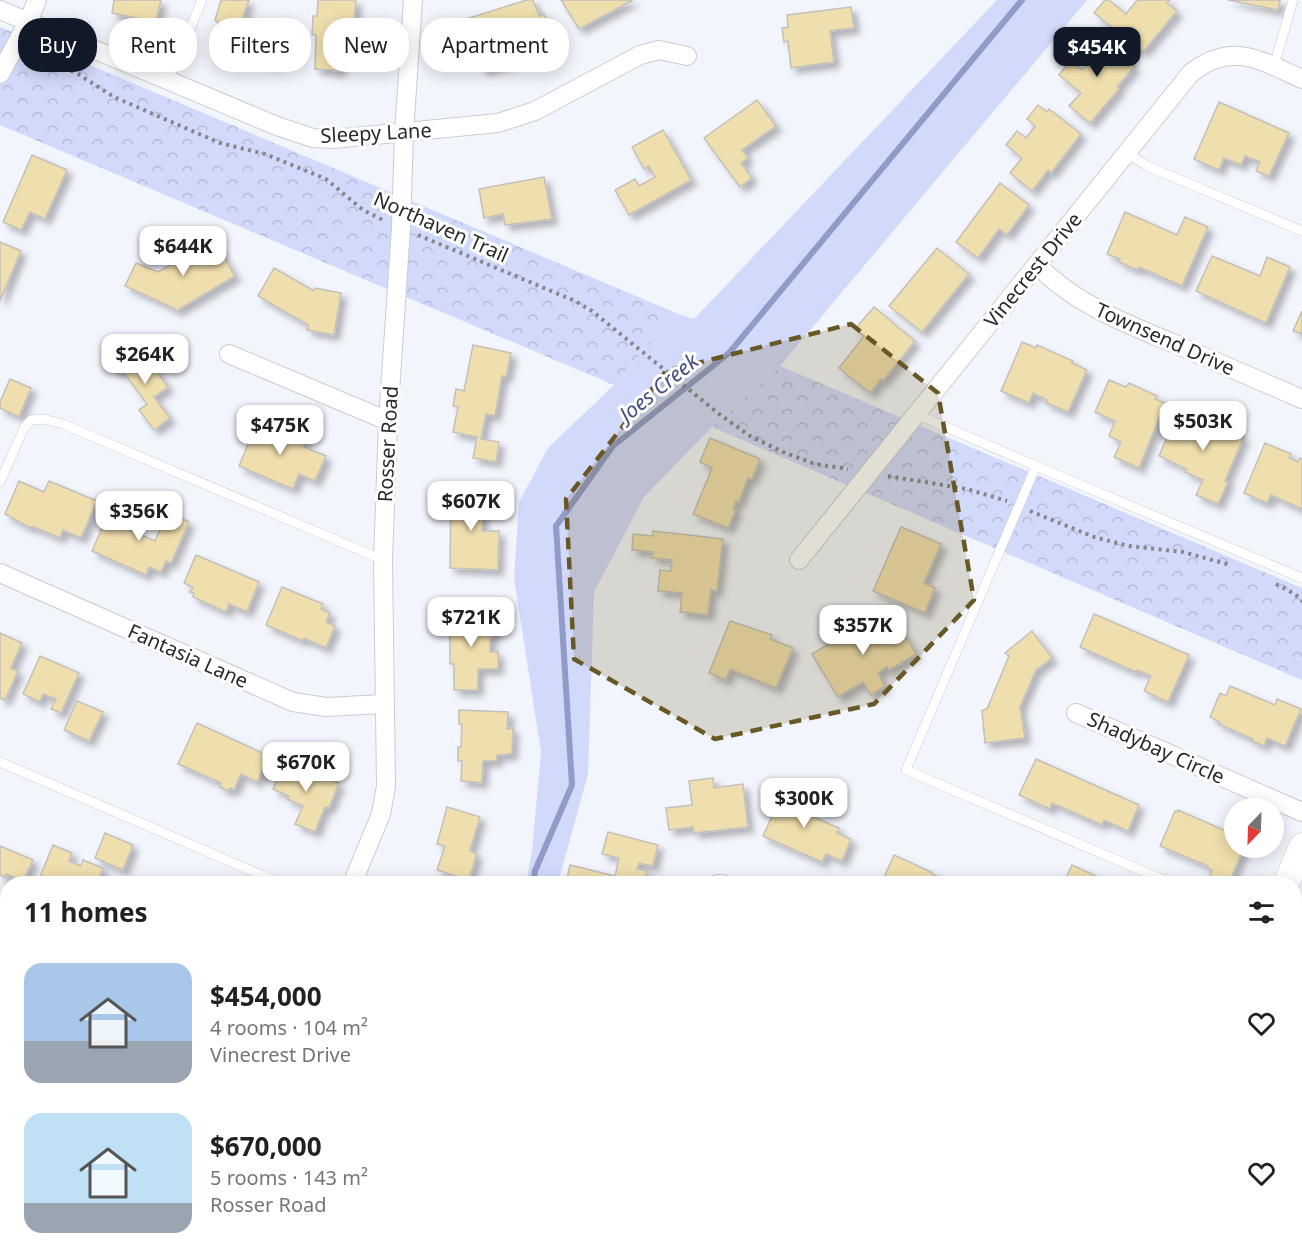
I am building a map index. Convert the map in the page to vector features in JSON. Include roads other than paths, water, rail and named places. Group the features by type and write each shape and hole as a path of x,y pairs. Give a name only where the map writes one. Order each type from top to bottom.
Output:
{"street":[{"path":"29,18 37,0"},
{"name":"Rosser Road","path":"355,876 381,814 386,786 382,560 413,0"},
{"name":"Sleepy Lane","path":"0,10 20,18"},
{"path":"0,74 18,40"},
{"name":"Sleepy Lane","path":"97,51 277,126 313,138 334,139 498,123 535,111 640,55 659,50 687,56"},
{"name":"Vinecrest Drive","path":"799,560 1191,73 1205,62 1231,55 1251,58 1302,79"},
{"name":"Townsend Drive","path":"1037,265 1050,279 1083,301 1120,321 1302,399"},
{"path":"230,354 388,422"},
{"name":"Fantasia Lane","path":"0,573 293,702 326,707 383,704"},
{"name":"Shadybay Circle","path":"1076,713 1302,812"},
{"path":"1289,876 1302,846"}],"lane":[{"path":"168,81 202,0"},
{"path":"1274,66 1293,0"},
{"path":"1126,152 1147,166 1302,231"},
{"path":"916,414 1302,578"},
{"path":"0,482 24,428 31,420 44,419 63,424 382,560"},
{"path":"1036,466 906,770 1154,876"},
{"path":"0,762 264,876"}],"waterway":[{"name":"Joes Creek","path":"534,876 572,785 556,526 613,446 729,353 1022,0"}]}
